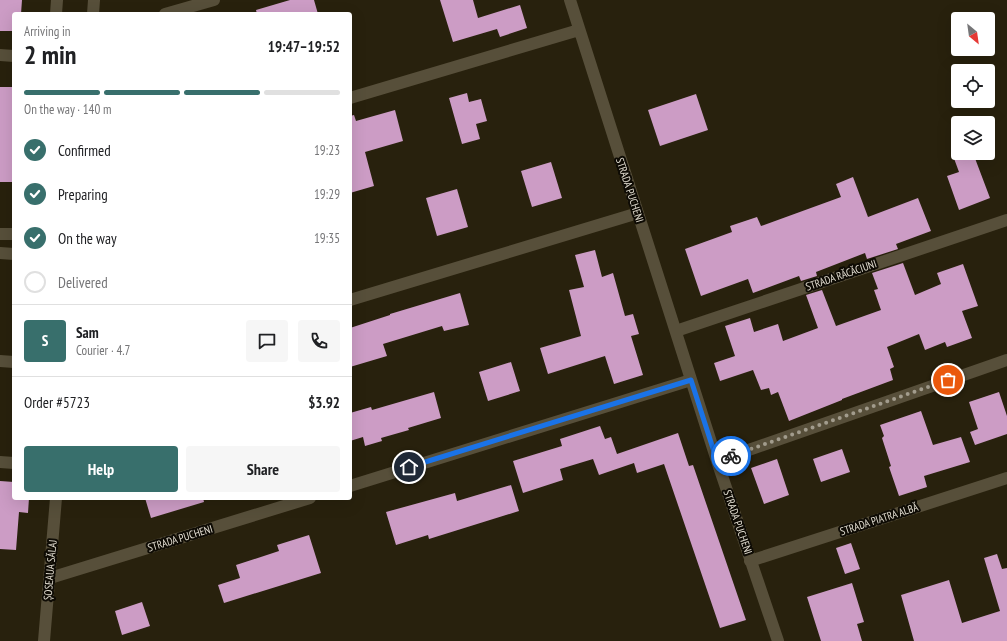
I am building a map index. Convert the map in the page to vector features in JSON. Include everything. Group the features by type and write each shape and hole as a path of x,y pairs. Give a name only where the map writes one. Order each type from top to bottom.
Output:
{"street":[{"path":"56,0 56,12"},
{"path":"93,12 94,0"},
{"path":"172,12 214,0"},
{"name":"STRADA PUCHENI","path":"570,0 717,461 778,641"},
{"path":"352,97 579,30"},
{"path":"0,56 12,56"},
{"path":"352,299 638,214"},
{"name":"STRADA RĂCĂCIUNI","path":"676,331 1007,220"},
{"path":"0,234 12,234"},
{"path":"0,253 12,254"},
{"path":"717,461 1007,360"},
{"path":"0,361 12,362"},
{"path":"352,485 691,380"},
{"path":"0,462 12,463"},
{"name":"STRADA PIATRA ALBĂ","path":"750,561 1007,478"},
{"name":"ȘOSEAUA SĂLAJ","path":"44,641 56,500"},
{"name":"STRADA PUCHENI","path":"50,578 304,500"}],"building":[{"path":"0,0 22,0 21,12 12,12 12,31 0,31"},
{"path":"290,0 314,0 317,12 256,12 256,10"},
{"path":"440,0 473,0 478,18 520,5 527,28 500,37 497,29 453,42"},
{"path":"0,87 12,87 12,182 0,182"},
{"path":"467,93 469,102 481,99 487,121 476,124 480,139 462,144 449,98"},
{"path":"696,94 708,130 660,146 648,110"},
{"path":"395,110 403,141 365,152 374,186 352,192 352,116 354,115 356,121"},
{"path":"955,160 976,160 990,198 959,210 947,176 959,172"},
{"path":"551,162 562,198 532,207 521,171"},
{"path":"853,177 868,217 918,198 931,231 896,244 898,249 867,259 865,253 816,272 817,276 801,281 799,276 753,293 748,279 701,296 685,249 732,232 730,226 757,217 761,226 841,197 836,184"},
{"path":"457,189 468,227 437,236 426,198"},
{"path":"595,250 602,277 613,273 625,316 633,314 639,334 631,336 643,375 614,384 605,356 548,374 540,348 581,336 569,290 584,287 575,255"},
{"path":"903,263 915,295 941,284 937,273 963,264 978,306 962,311 972,338 947,347 945,342 925,350 919,334 887,347 894,367 890,369 893,380 789,421 778,392 771,395 769,388 761,390 753,370 720,381 714,363 735,356 725,326 750,318 754,332 778,324 783,341 818,328 806,295 822,290 836,326 881,310 874,290 878,289 872,273"},
{"path":"460,293 469,325 444,331 442,326 383,344 387,356 352,366 352,327 390,314"},
{"path":"511,362 520,391 488,401 479,372"},
{"path":"434,392 441,418 408,428 409,430 381,438 382,441 365,446 363,437 352,440 352,412 371,407 372,410"},
{"path":"999,392 1007,416 1007,434 975,445 970,432 978,429 969,402"},
{"path":"921,411 933,445 961,437 970,462 924,476 927,487 899,496 889,467 891,466 882,438 884,436 880,425"},
{"path":"600,426 605,439 611,437 617,454 678,433 689,466 693,465 746,620 720,628 664,464 637,473 634,463 599,475 593,459 560,469 563,480 523,493 513,461 562,446 560,439"},
{"path":"842,449 850,472 821,482 813,459"},
{"path":"777,459 789,495 764,504 751,468"},
{"path":"0,481 12,482 12,500 29,500 28,513 19,512 16,550 0,549"},
{"path":"511,485 519,511 429,539 428,535 396,545 386,512 455,493 457,501"},
{"path":"146,500 204,500 204,502 151,518"},
{"path":"309,535 321,573 224,603 218,585 240,578 236,565 279,551 277,545"},
{"path":"851,543 860,569 845,574 836,548"},
{"path":"997,554 1002,569 1007,568 1007,641 914,641 901,595 949,580 962,623 1000,611 984,558"},
{"path":"852,583 864,622 857,624 862,641 821,641 807,597"},
{"path":"142,602 150,626 122,635 115,611"}],"way so far":[{"path":"731,456 948,380"}],"route":[{"path":"409,467 691,380 717,461 731,456"}]}
